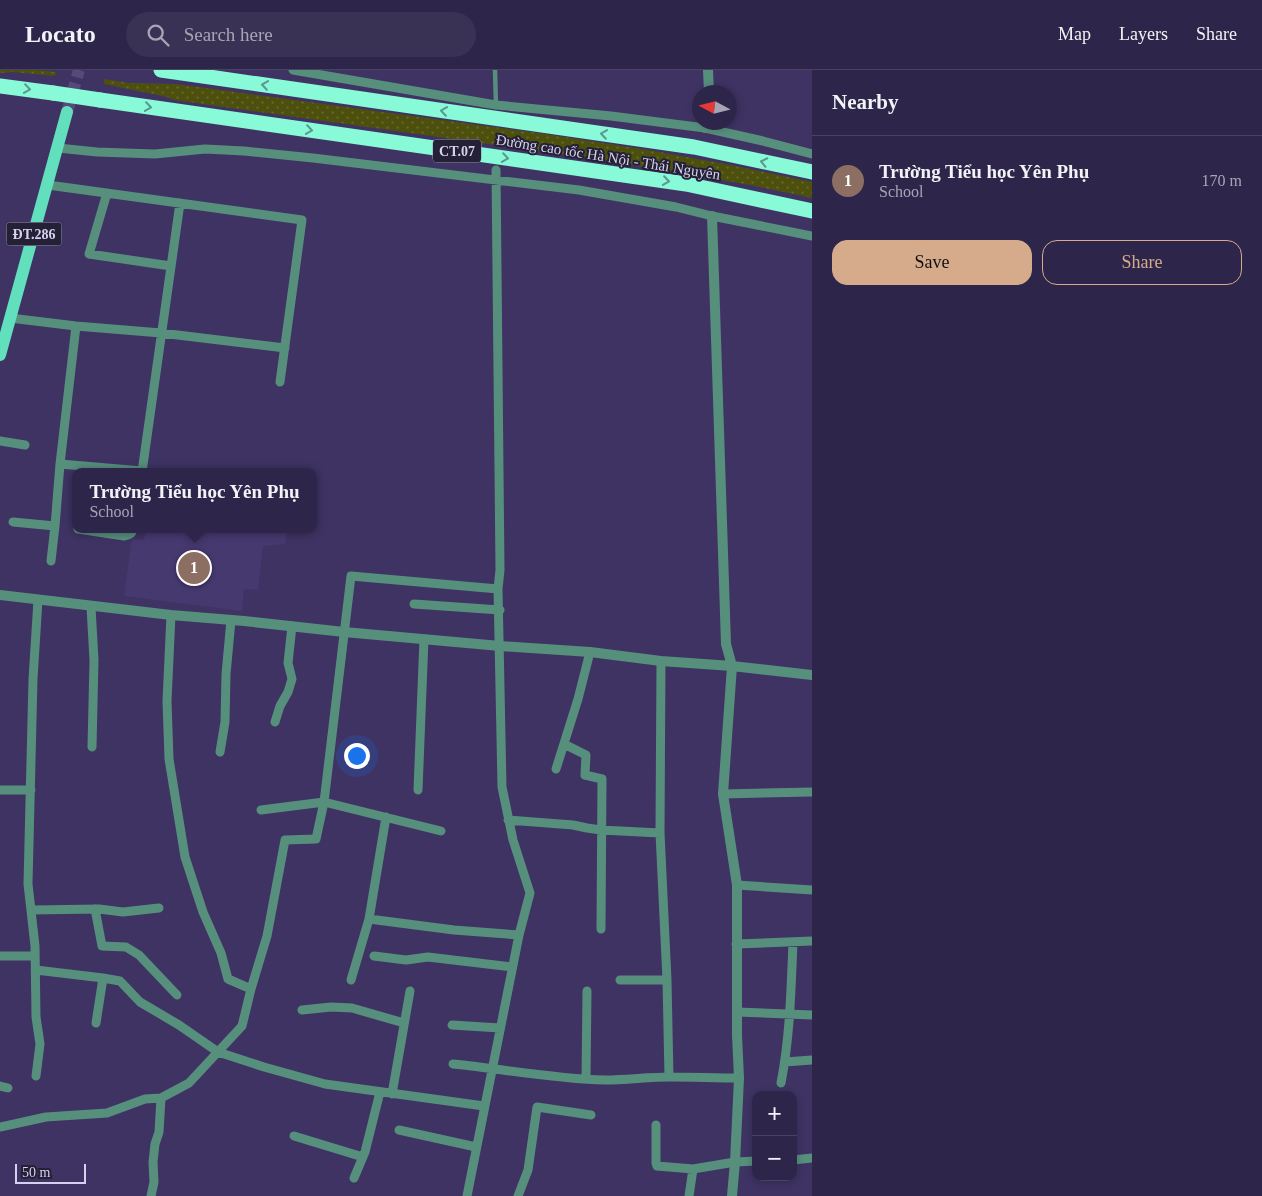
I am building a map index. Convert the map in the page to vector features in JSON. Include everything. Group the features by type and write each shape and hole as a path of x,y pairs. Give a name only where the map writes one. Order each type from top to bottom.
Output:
{"highway":[{"name":"Đường cao tốc Hà Nội - Thái Nguyên","path":"160,70 694,147 812,172"},
{"name":"Đường cao tốc Hà Nội - Thái Nguyên","path":"0,86 686,184 812,211"}],"main road":[{"name":"ĐT.286","path":"0,355 2,341 48,185 67,112"}],"street":[{"path":"292,70 496,106 692,124"},
{"path":"708,70 709,85"},
{"path":"724,130 812,154"},
{"path":"58,148 97,152 155,154 205,149 244,150 322,159 579,190 676,207 812,236"},
{"path":"467,1196 512,968 530,893 513,840 502,787 500,610 498,589 500,570 496,170"},
{"path":"48,185 302,220 280,382"},
{"path":"106,193 89,254 171,266"},
{"path":"142,468 180,203"},
{"path":"712,216 726,644 732,666 723,794 737,885 736,944 739,1078 732,1196"},
{"path":"10,318 285,348"},
{"path":"51,561 76,326"},
{"path":"0,441 25,445"},
{"path":"60,464 107,468"},
{"path":"13,522 55,526"},
{"path":"104,533 128,536 132,533"},
{"path":"0,1127 46,1117 107,1113 145,1099 161,1098 189,1083 242,1026 266,936 284,840 316,839 324,802 351,576 498,589"},
{"path":"0,596 344,632 590,652 661,661 732,666 812,675"},
{"path":"36,1076 40,1044 36,1017 36,970 28,884 33,679 38,600"},
{"path":"414,604 500,610"},
{"path":"91,607 94,660 92,747"},
{"path":"171,615 168,701 169,759 185,858 203,912 221,954 228,980 251,989"},
{"path":"220,752 225,722 226,674 231,620"},
{"path":"275,722 292,679 288,663 292,626"},
{"path":"418,790 424,639"},
{"path":"556,769 578,699 590,652"},
{"path":"661,661 660,833 667,980 669,1077"},
{"path":"564,744 586,755 585,775 602,779 601,929"},
{"path":"0,790 31,790"},
{"path":"723,794 812,792"},
{"path":"261,810 324,802 441,831"},
{"path":"351,980 369,919 386,817"},
{"path":"508,820 576,825 601,830 660,833"},
{"path":"737,885 812,890"},
{"path":"31,910 95,908 123,912 159,908"},
{"path":"95,908 102,946 126,947 139,955 177,994"},
{"path":"369,919 454,930 519,935"},
{"path":"736,944 812,941"},
{"path":"781,1084 790,1013 794,942"},
{"path":"0,956 35,956"},
{"path":"374,956 406,960 428,957 512,968"},
{"path":"36,970 120,981 140,1002 179,1025 218,1052 264,1067 325,1084 484,1106"},
{"path":"96,1023 103,978"},
{"path":"620,980 667,980"},
{"path":"392,1094 410,991"},
{"path":"586,1079 587,991"},
{"path":"302,1010 331,1006 352,1008 404,1023"},
{"path":"737,1012 812,1015"},
{"path":"452,1025 500,1028"},
{"path":"785,1062 812,1060"},
{"path":"454,1064 606,1080 669,1077 739,1078"},
{"path":"354,1178 363,1157 380,1092"},
{"path":"151,1196 154,1182 155,1144 159,1132 161,1098"},
{"path":"518,1196 528,1170 537,1107 591,1115"},
{"path":"656,1125 657,1166 693,1169 752,1161"},
{"path":"399,1130 476,1147"},
{"path":"294,1136 363,1157"},
{"path":"797,1160 812,1158"},
{"path":"689,1196 693,1169"}],"lane":[{"path":"495,70 496,106"}],"shaded area":[{"path":"0,70 56,72 55,76 13,72 0,73"},
{"path":"104,79 129,83 177,84 545,134 654,151 812,182 812,198 750,185 595,159 174,100 104,84"},
{"path":"145,533 286,533 285,544 263,546 258,590 244,589 242,611 124,596 132,539 144,540"}],"tunnel":[{"path":"67,112 79,70"}],"place":[{"name":"Trường Tiểu học Yên Phụ","path":"194,568"}]}
